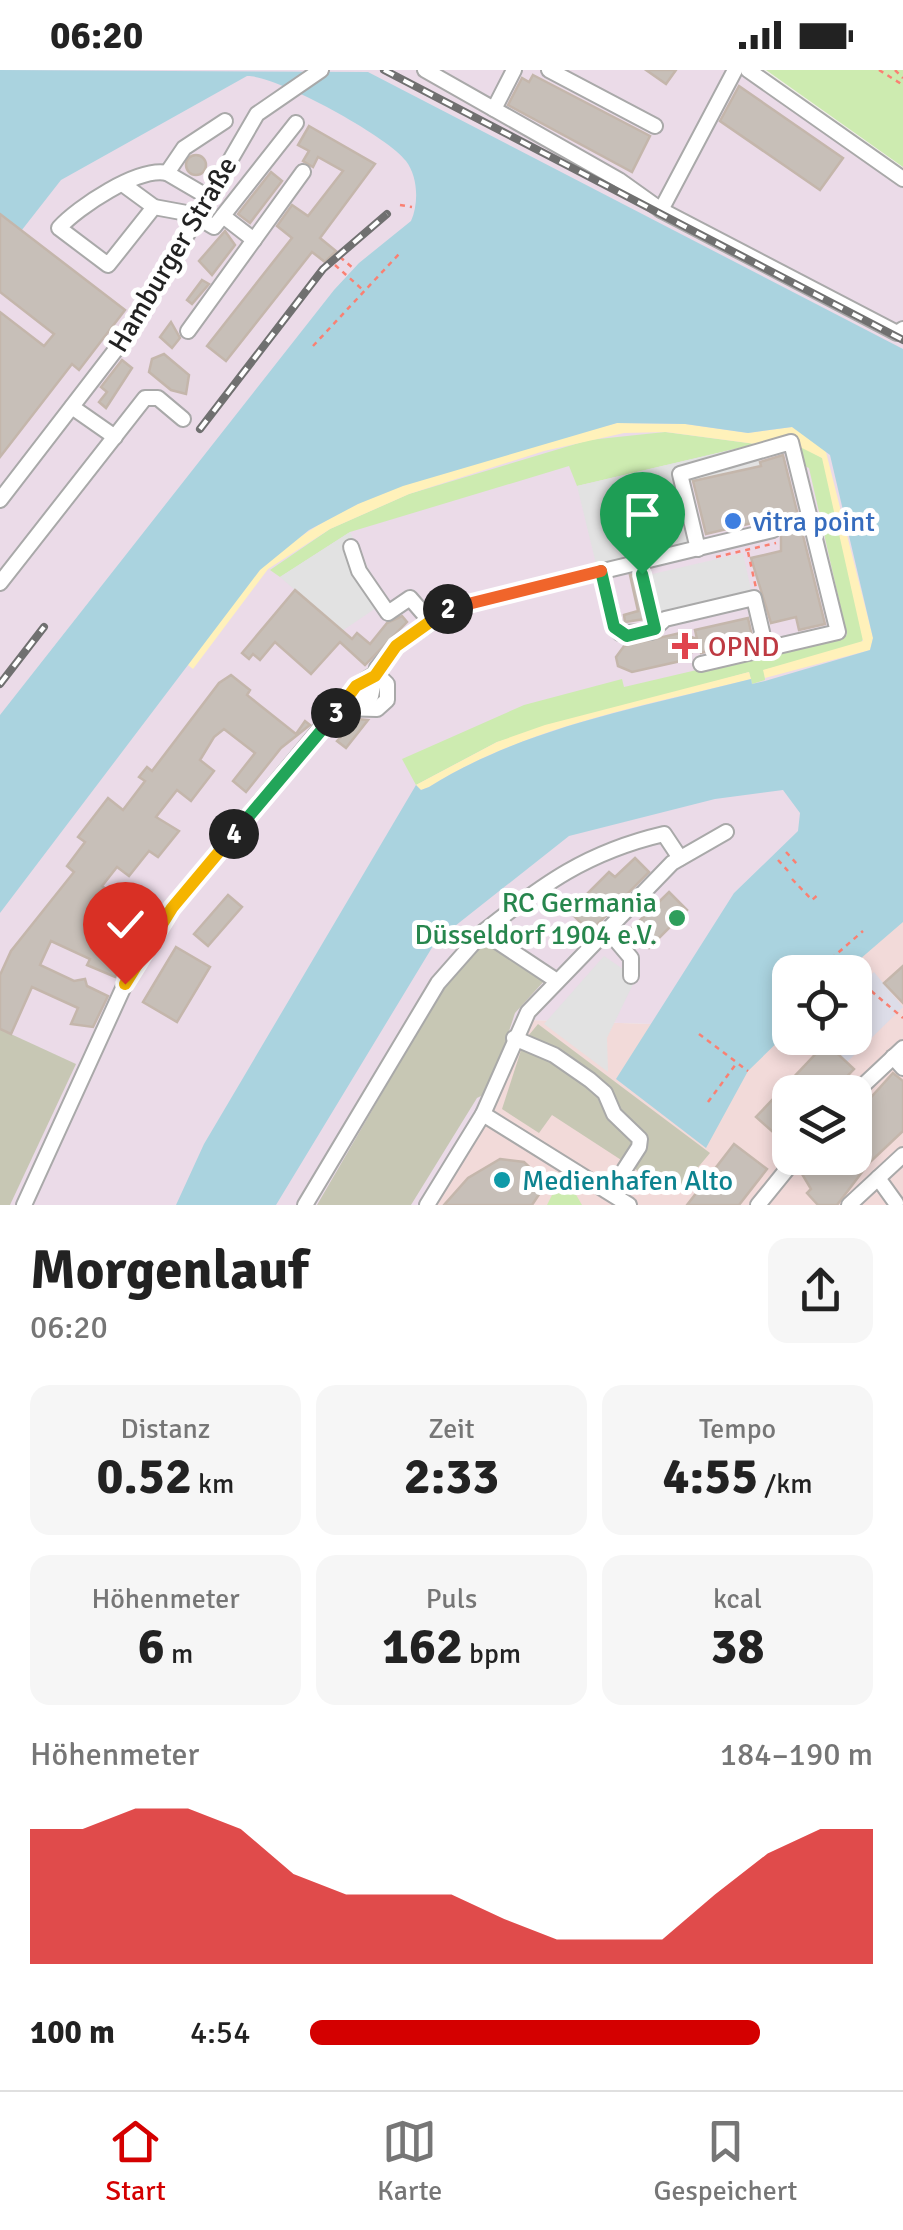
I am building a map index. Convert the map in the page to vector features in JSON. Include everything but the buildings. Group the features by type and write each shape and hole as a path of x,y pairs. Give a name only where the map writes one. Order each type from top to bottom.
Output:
{"street":[{"name":"Hamburger Straße","path":"0,500 134,326 249,125 283,93 320,70"},
{"path":"425,70 619,180 661,210 897,333 903,329"},
{"path":"494,109 514,70"},
{"path":"549,70 655,126"},
{"path":"661,210 735,70"},
{"path":"748,70 903,179"},
{"path":"167,174 184,148 225,121"},
{"path":"124,184 154,207 196,217 214,228 296,122"},
{"path":"154,207 108,264 59,228 74,212 150,172 167,174 208,196"},
{"path":"188,331 303,172"},
{"path":"223,216 254,240"},
{"path":"0,583 148,396 158,398 183,418"},
{"path":"72,407 115,437"},
{"path":"701,664 838,632 791,442 680,474 702,554"},
{"path":"24,1205 125,984 172,908 340,708 372,696 375,676 396,646 428,620 472,601 774,537"},
{"path":"351,546 360,571 388,613 410,598 428,620"},
{"path":"602,571 614,627 627,636 655,629 665,619 754,598 766,649"},
{"path":"427,1205 483,1114 528,1012 680,858 726,832"},
{"path":"305,1205 438,983 483,932 575,864 623,844 664,834 680,858"},
{"path":"483,932 557,981"},
{"path":"608,932 628,953 631,976"},
{"path":"514,1038 554,1055 590,1080 605,1092 614,1114 640,1138 640,1147 610,1192"},
{"path":"872,1079 900,1057"},
{"path":"483,1114 629,1205"},
{"path":"849,1205 903,1154"},
{"path":"758,1205 782,1175"},
{"path":"878,1178 896,1203"}],"path":[{"path":"879,70 903,85"},
{"path":"894,70 903,78"},
{"path":"400,205 412,208"},
{"path":"313,346 400,254"},
{"path":"340,257 353,268"},
{"path":"335,265 364,291"},
{"path":"702,554 731,555 774,537"},
{"path":"747,550 758,597 754,598"},
{"path":"655,629 642,574 656,571"},
{"path":"786,852 797,864"},
{"path":"778,860 788,872"},
{"path":"792,879 812,900 820,893"},
{"path":"835,955 863,931"},
{"path":"872,992 903,1018"},
{"path":"698,1034 748,1071"},
{"path":"708,1102 737,1063"}],"shaded area":[{"path":"0,70 763,70 903,170 903,729 682,1025 529,1020 425,1205 0,1205"},
{"path":"756,444 761,466 687,483 701,543 597,568 577,486"},
{"path":"350,532 385,602 342,631 280,577"},
{"path":"743,553 752,594 654,617 644,576"},
{"path":"903,888 903,1205 425,1205 530,1020 682,1025 772,996 772,1055 872,1055 872,955 829,955"},
{"path":"486,937 546,979 515,1013 489,1092 477,1098 411,1205 317,1205 457,964"},
{"path":"604,956 636,978 607,1038 608,1072 544,1024"},
{"path":"872,974 903,1007 872,1037"},
{"path":"538,1024 710,1153 675,1195 552,1115 539,1133 502,1109 524,1041"},
{"path":"0,1029 76,1064 10,1205 0,1205"}],"green space":[{"path":"766,70 903,70 903,167"},
{"path":"665,432 756,444 577,486 569,466 350,532 280,577 270,570 330,529 409,494 589,440"},
{"path":"795,443 824,459 864,637 860,645 764,670 765,680 752,684 749,672 497,742 416,785 402,759 524,705 622,679 624,687 847,635 809,468 800,464"},
{"path":"562,1190 575,1193 582,1205 547,1205 552,1195"}],"sand":[{"path":"617,423 685,424 748,433 792,427 825,448 873,638 870,650 765,678 763,670 863,641 822,458 782,438 756,444 666,432 624,433 544,451 409,494 330,529 268,569 193,669 188,665 257,572 306,533 347,509 434,474"},
{"path":"749,672 751,679 585,721 504,749 429,787 421,790 416,785 497,742 545,725"}],"water":[{"path":"0,70 368,72 903,349 903,922 865,955 772,955 772,1048 748,1071 706,1148 616,1079 734,893 798,831 800,813 783,790 715,799 569,836 436,941 276,1205 176,1205 204,1144 416,785 421,790 429,787 504,749 585,721 751,679 752,684 765,681 870,650 873,638 830,455 792,427 748,433 685,424 617,423 403,486 309,530 260,570 0,913 0,715 334,290 359,263 411,221 415,182 406,161 395,150 356,123 282,85 247,76 61,180 0,258"}],"railway":[{"path":"384,70 903,340"},
{"path":"200,429 323,269 387,214"},
{"path":"0,684 44,627"}],"place":[{"name":"vitra point","path":"733,521"},
{"name":"OPND","path":"685,646"},
{"name":"RC Germania Düsseldorf 1904 e.V.","path":"677,918"},
{"name":"Medienhafen Alto","path":"502,1180"}],"route":[{"path":"125,984 172,908 356,686 375,676 396,646 415,630 454,606 602,571 614,627 620,633 634,636 655,629 642,574"}]}
